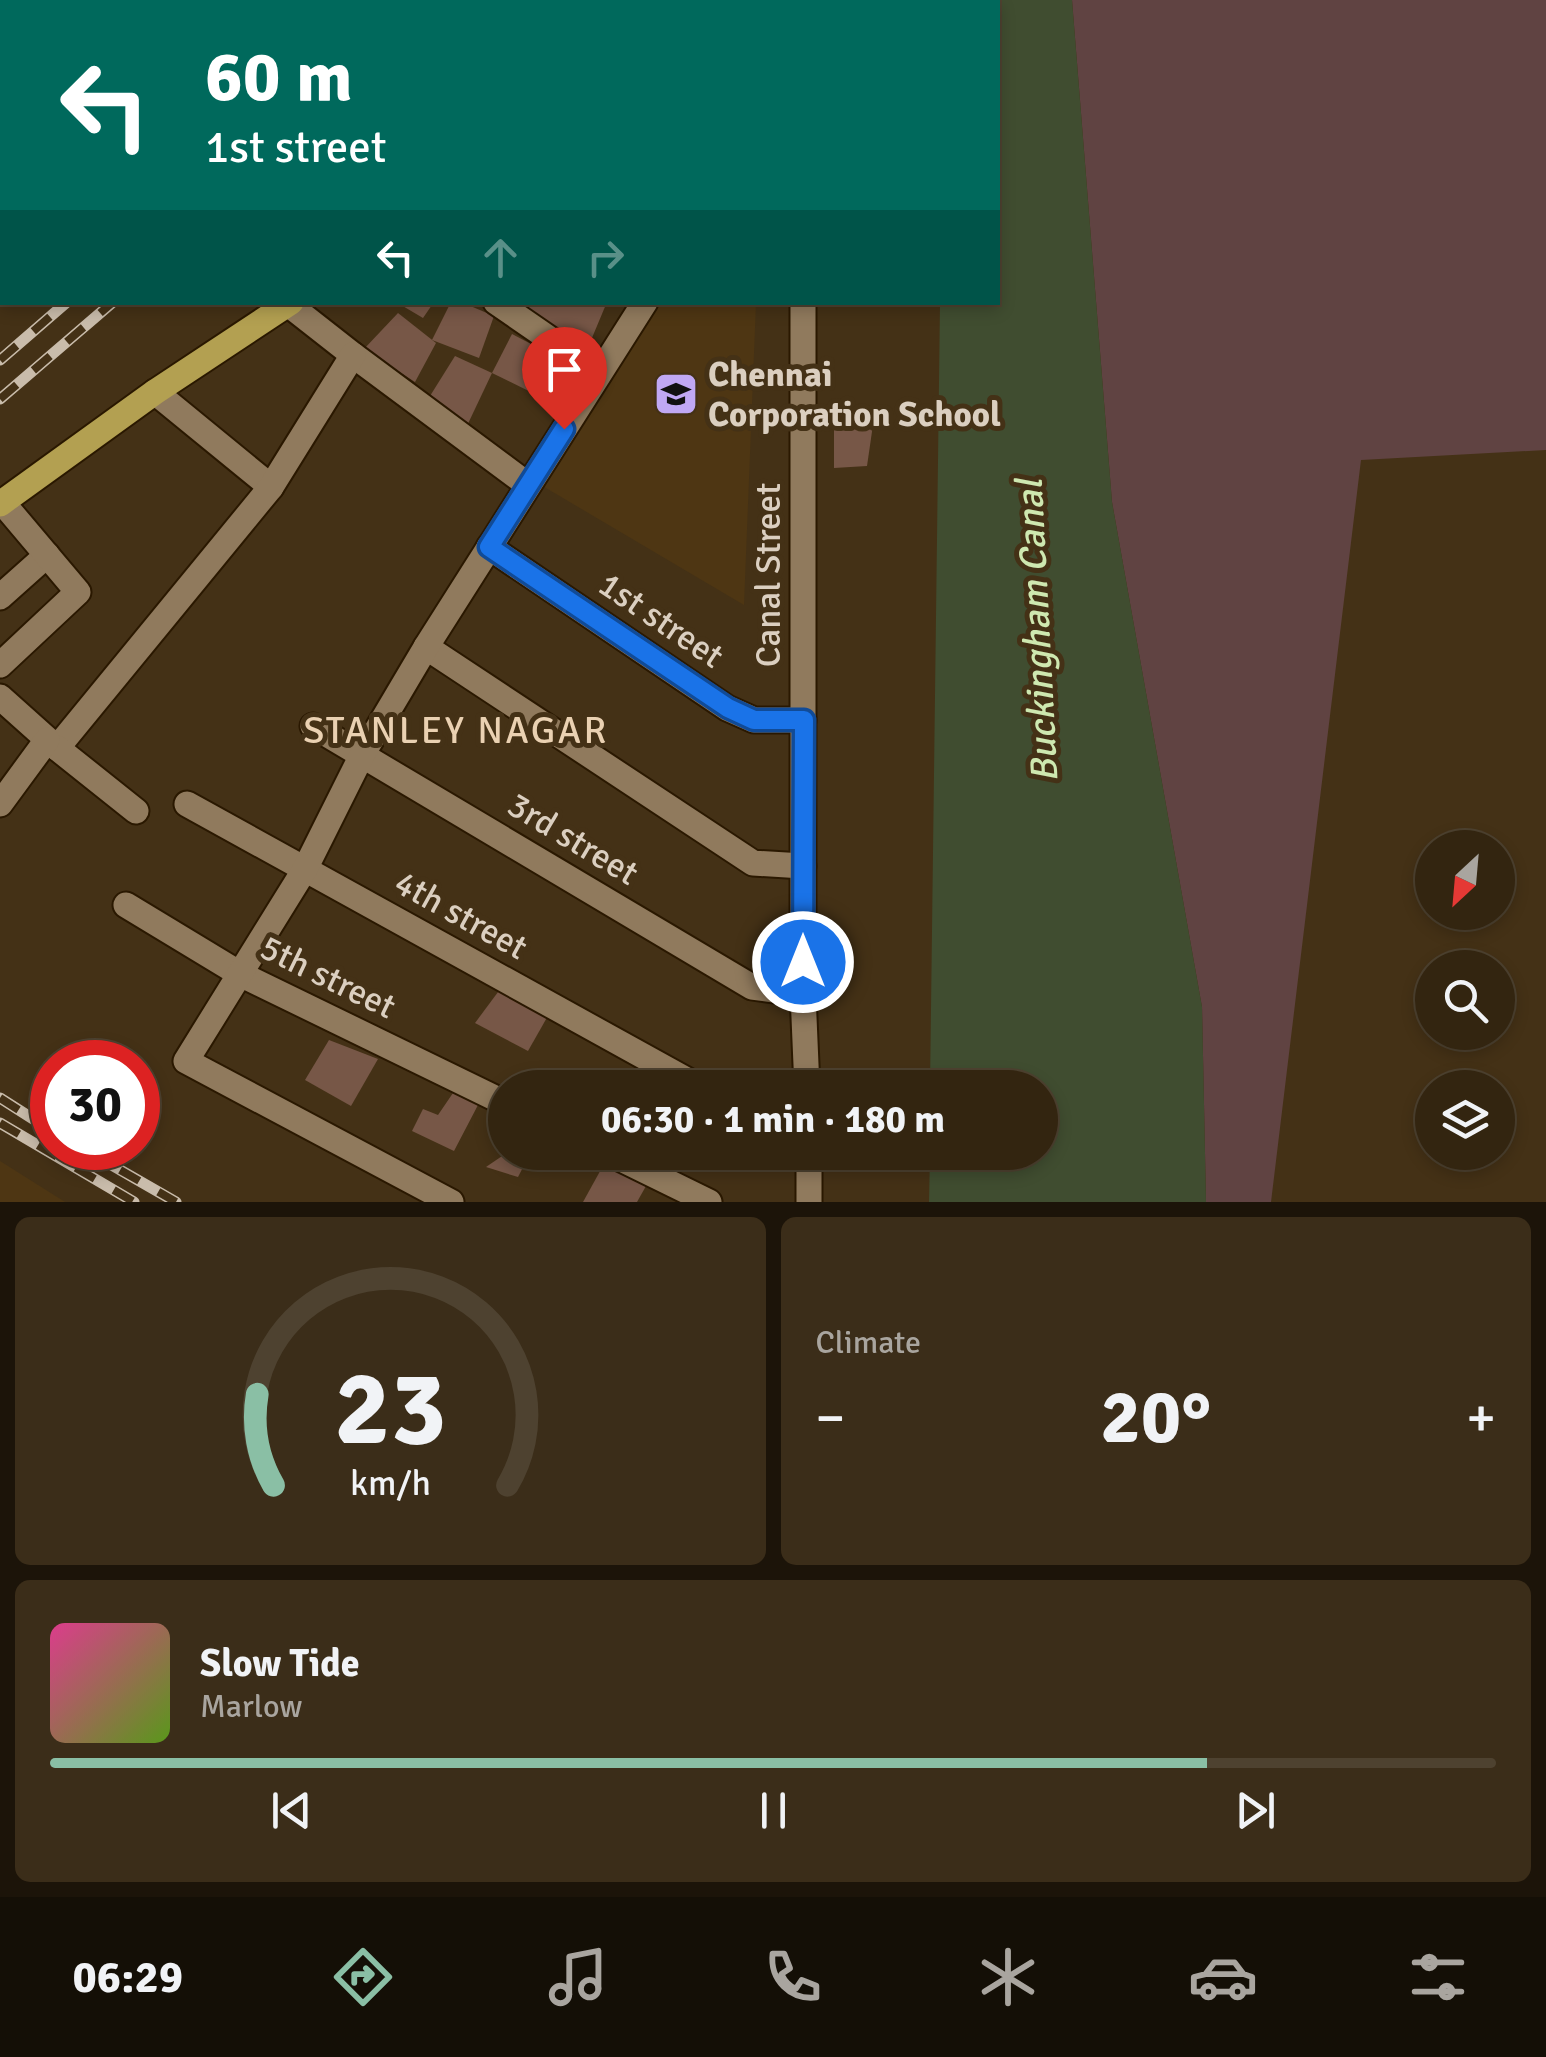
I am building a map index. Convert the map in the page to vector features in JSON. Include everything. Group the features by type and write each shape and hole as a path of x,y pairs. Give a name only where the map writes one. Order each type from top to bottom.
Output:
{"main road":[{"path":"1,503 155,392 288,305"}],"street":[{"path":"291,305 353,356 528,484"},
{"path":"500,305 599,374"},
{"path":"451,1202 186,1062 305,869 362,755 426,647 643,305"},
{"name":"Canal Street","path":"804,305 803,994 807,1070"},
{"path":"0,804 270,487 353,356"},
{"path":"155,392 270,487"},
{"path":"0,666 78,592 1,503"},
{"name":"1st street","path":"489,547 728,708 754,720 804,720"},
{"path":"0,596 47,555"},
{"path":"426,647 753,864 804,866"},
{"path":"0,698 136,811"},
{"name":"3rd street","path":"313,726 752,986 803,994"},
{"name":"4th street","path":"187,804 668,1070"},
{"name":"5th street","path":"126,904 240,974 488,1095"},
{"path":"645,1170 710,1202"},
{"path":"809,1170 809,1202"}],"shaded area":[{"path":"1072,0 1546,0 1546,450 1361,460 1271,1202 1206,1202 1202,1007 1112,502"},
{"name":"Chennai Corporation School","path":"655,305 756,305 744,605 541,485"},
{"path":"0,1161 65,1202 0,1202"}],"water":[{"name":"Buckingham Canal","path":"1000,0 1072,0 1112,502 1202,1007 1206,1202 929,1202 930,1170 1058,1170 1058,1070 930,1070 940,305 1000,305"}],"building":[{"path":"401,305 432,305 423,318"},
{"path":"450,305 468,305 494,316 479,358 432,340"},
{"path":"530,305 606,305 589,345 526,312"},
{"path":"398,313 436,343 415,382 364,349"},
{"path":"512,334 573,366 551,402 492,373"},
{"path":"455,356 492,373 465,430 425,404"},
{"path":"834,405 875,411 867,466 834,468"},
{"path":"501,988 549,1014 528,1051 475,1023"},
{"path":"329,1040 378,1059 351,1106 305,1080"},
{"path":"453,1093 478,1105 454,1151 412,1131 423,1109 438,1115"},
{"path":"496,1170 522,1170 518,1177"},
{"path":"601,1170 615,1170 646,1186 637,1202 583,1202"}],"railway":[{"path":"0,360 64,305"},
{"path":"0,399 110,305"},
{"path":"0,1098 30,1117"},
{"path":"0,1123 134,1202"},
{"path":"120,1170 176,1202"}],"place":[{"name":"Chennai Corporation School","path":"676,394"}],"district":[{"name":"STANLEY NAGAR","path":"456,730"}],"route":[{"path":"564,429 489,547 728,708 754,720 804,720 803,962"}]}
